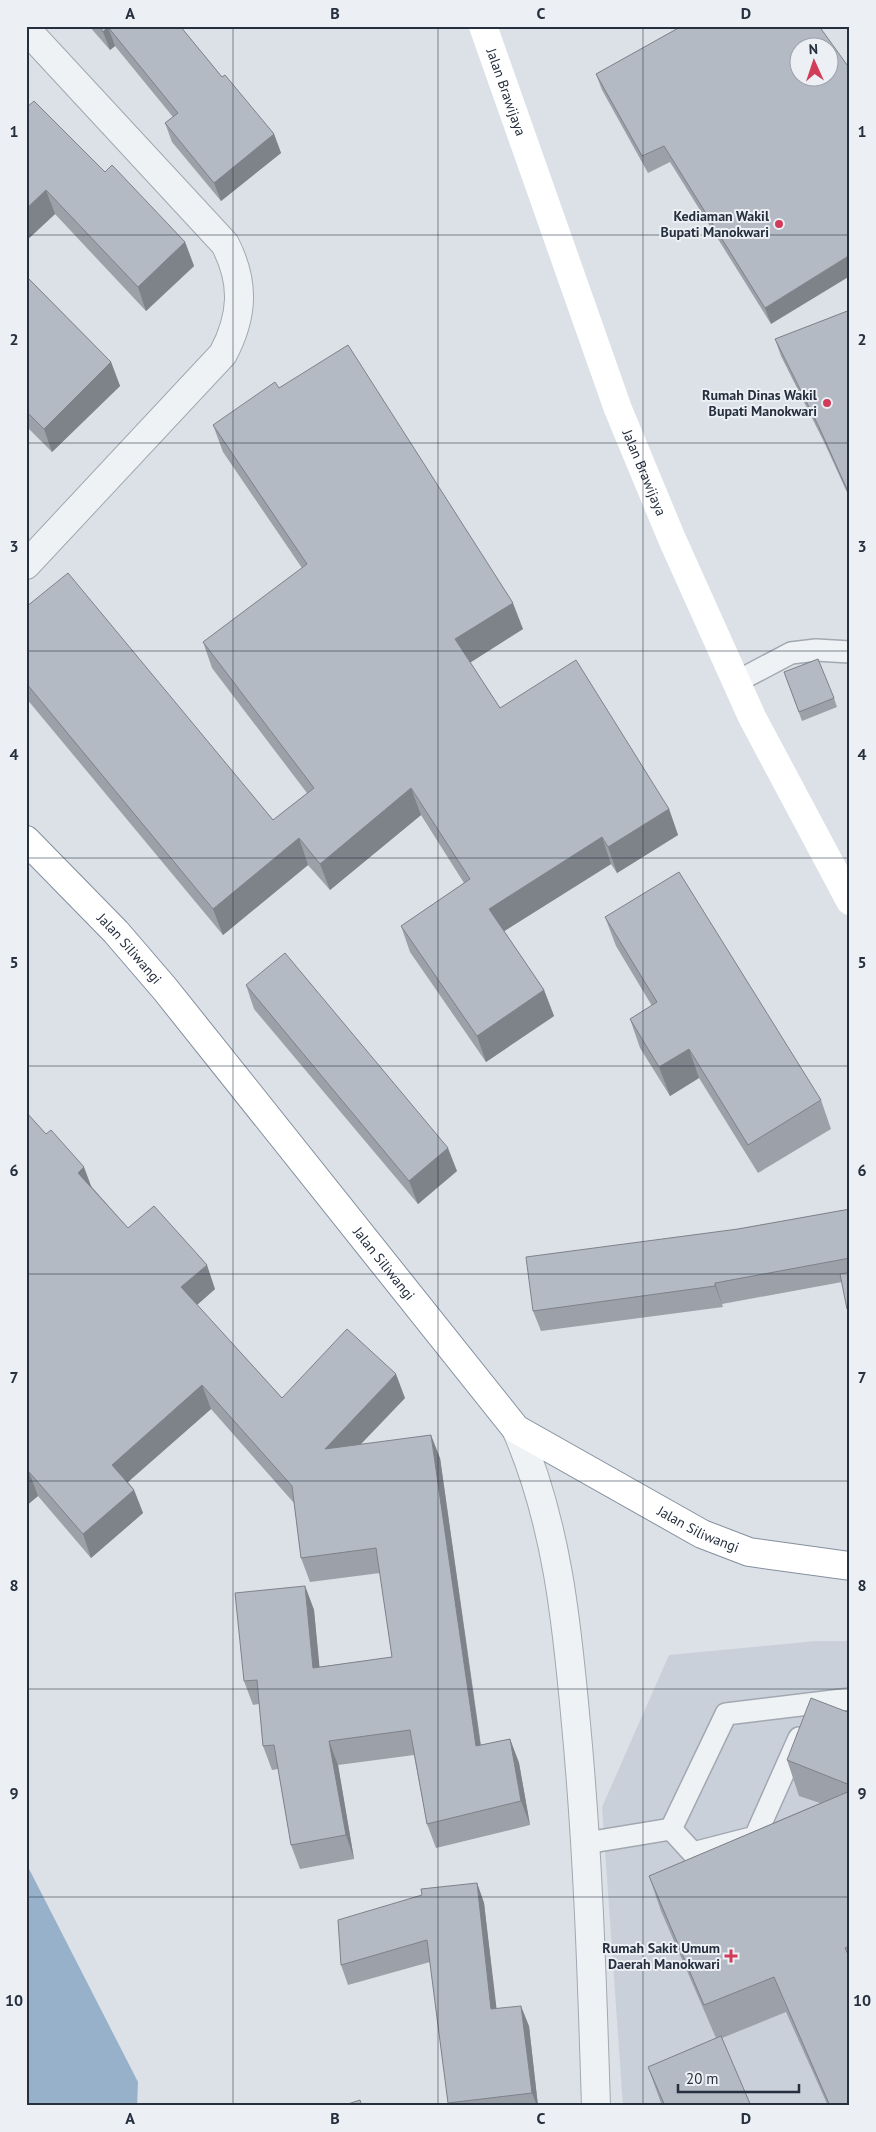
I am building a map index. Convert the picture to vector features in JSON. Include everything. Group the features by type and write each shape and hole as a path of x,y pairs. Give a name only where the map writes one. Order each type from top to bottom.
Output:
{"main road":[{"name":"Jalan Brawijaya","path":"483,26 618,409 672,539 736,682 774,760 850,901"},
{"name":"Jalan Siliwangi","path":"26,840 116,932 164,989 516,1429 702,1534 749,1552 842,1563"}],"street":[{"path":"26,29 225,244 233,259 240,300 238,320 223,354 26,566"},
{"path":"516,1429 529,1460 551,1534 570,1663 586,1843 596,2106"}],"lane":[{"path":"736,682 791,653 816,650 850,652"},
{"path":"670,1829 726,1714 850,1699"},
{"path":"670,1829 693,1853 755,1837 815,1702"},
{"path":"586,1843 670,1829"}],"shaded area":[{"name":"Rumah Sakit Umum Daerah Manokwari","path":"816,1641 850,1641 850,2106 623,2106 602,1807 669,1655"}],"water":[{"path":"26,1863 138,2082 137,2106 26,2106"}],"building":[{"path":"99,26 180,26 222,77 225,75 274,134 214,183 165,123 178,113 108,27 103,32"},
{"name":"Kediaman Wakil Bupati Manokwari","path":"682,26 819,26 828,38 788,38 788,88 838,88 838,52 850,69 850,255 765,308 664,146 642,156 596,74"},
{"path":"34,101 105,172 112,165 185,242 138,287 46,190 26,209 26,108"},
{"path":"26,276 111,362 44,429 26,411"},
{"name":"Rumah Dinas Wakil Bupati Manokwari","path":"850,310 850,496 819,427 775,339"},
{"path":"348,345 513,603 455,639 500,708 576,660 669,809 608,847 602,837 489,909 544,990 477,1036 401,926 470,879 411,788 320,864 299,838 213,909 26,683 26,607 68,573 273,820 314,788 203,642 307,564 213,425 275,382 279,388"},
{"path":"818,659 834,698 799,712 784,672"},
{"path":"679,872 821,1100 748,1145 689,1049 659,1067 630,1019 657,1002 605,917"},
{"path":"285,953 448,1148 409,1181 246,985"},
{"path":"26,1112 46,1134 51,1130 84,1167 78,1173 128,1228 154,1206 207,1265 181,1287 282,1398 347,1329 396,1374 325,1449 431,1435 476,1746 510,1739 521,1801 427,1824 410,1730 329,1741 346,1835 291,1845 274,1745 263,1746 257,1680 244,1681 235,1593 305,1586 313,1668 392,1657 376,1548 301,1558 292,1486 202,1385 112,1465 134,1490 83,1534 29,1472 26,1474"},
{"path":"850,1209 850,1258 715,1283 715,1286 533,1311 526,1257 738,1229"},
{"path":"850,1272 850,1308 847,1309 840,1274"},
{"path":"811,1698 850,1713 850,1785 787,1760"},
{"path":"850,1791 850,1946 845,1948 850,1959 850,2106 830,2106 774,1977 704,2005 649,1876"},
{"path":"477,1883 491,2009 521,2006 532,2093 448,2103 427,1940 341,1965 338,1920 422,1895 421,1889"},
{"path":"721,2036 751,2106 665,2106 648,2067"},
{"path":"360,2100 362,2106 342,2106"}],"place":[{"name":"Kediaman Wakil Bupati Manokwari","path":"779,224"},
{"name":"Rumah Dinas Wakil Bupati Manokwari","path":"827,403"},
{"name":"Rumah Sakit Umum Daerah Manokwari","path":"731,1956"}]}
